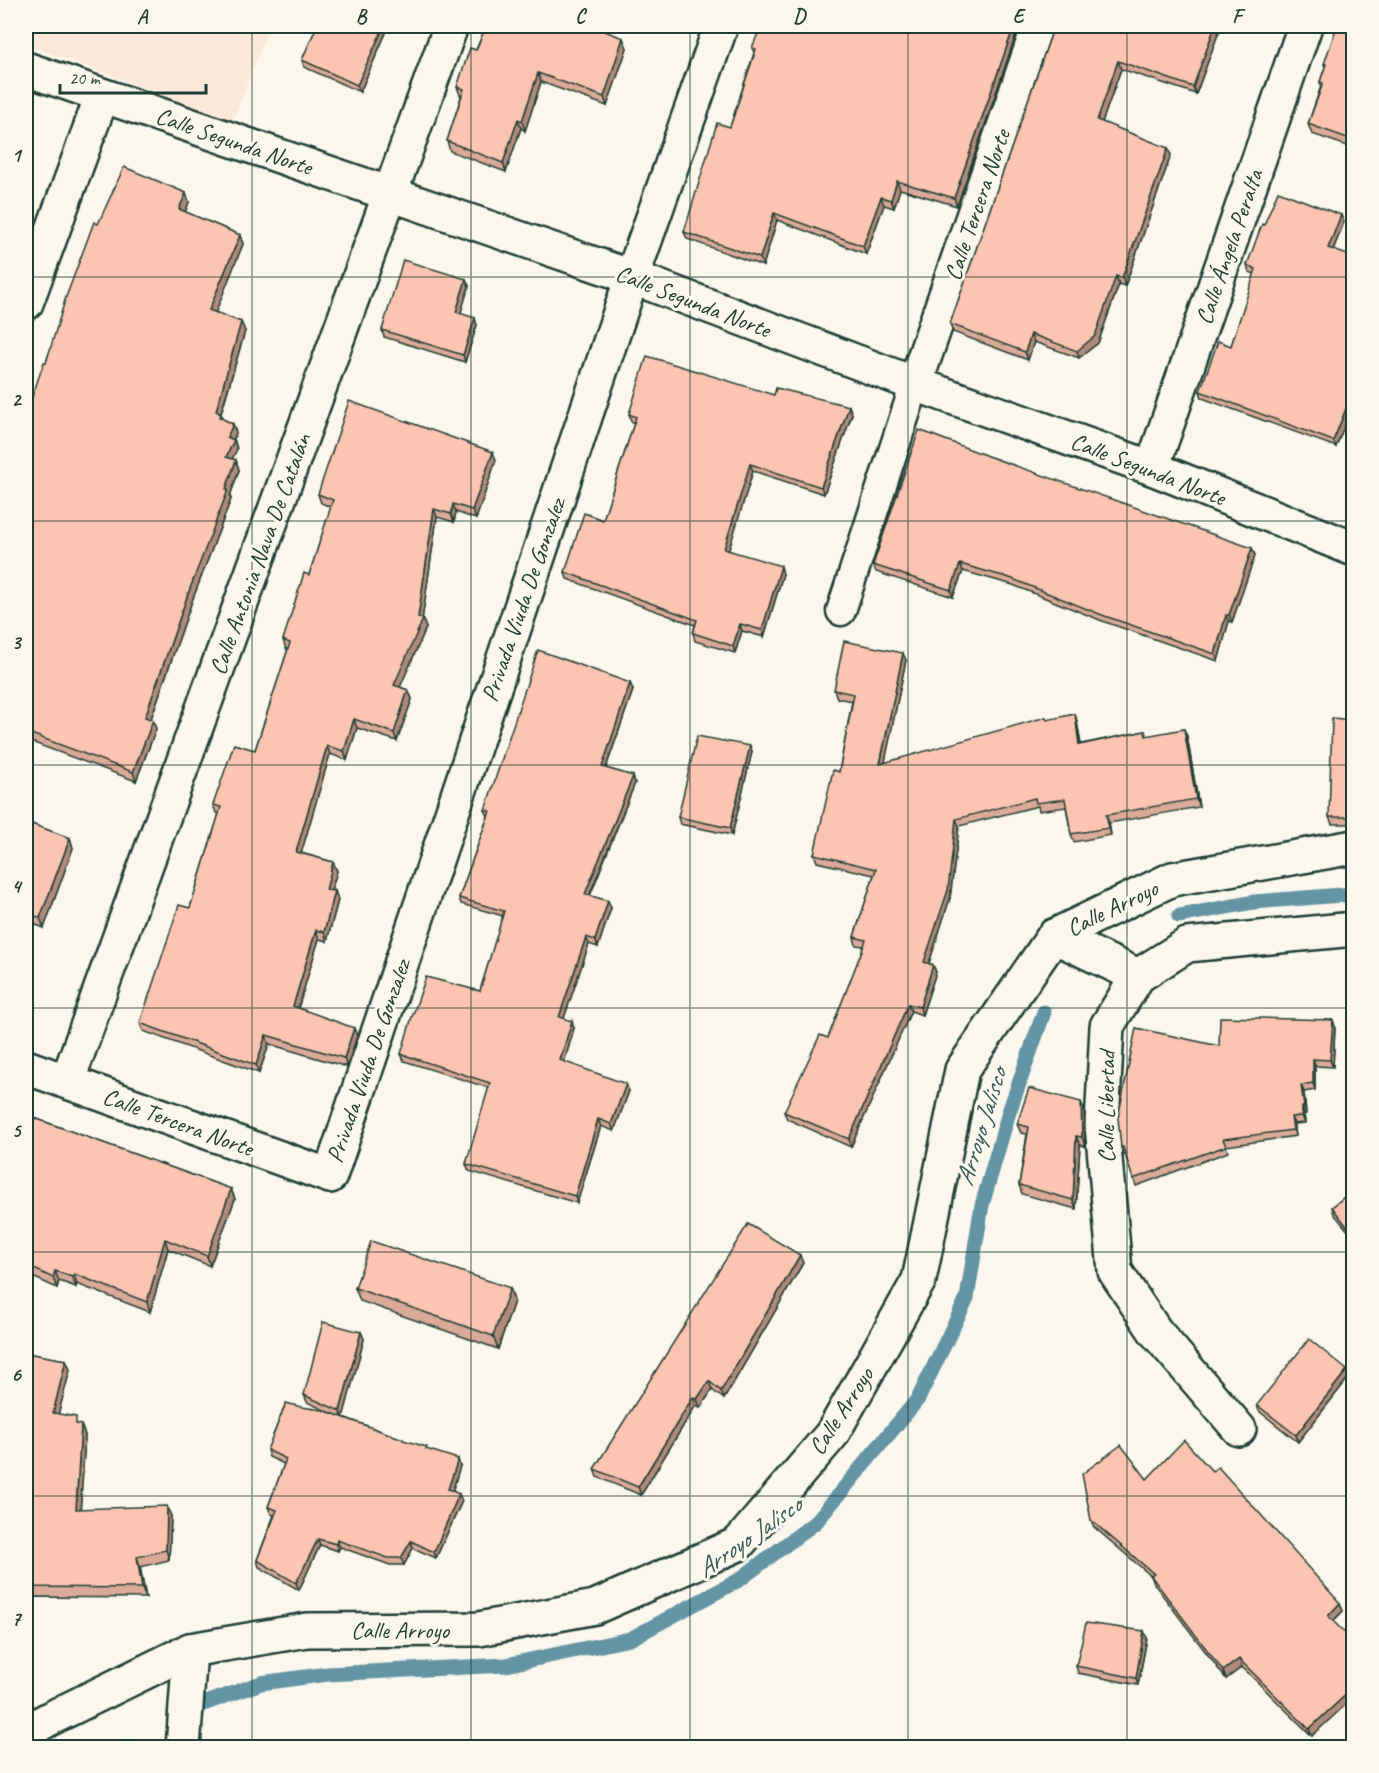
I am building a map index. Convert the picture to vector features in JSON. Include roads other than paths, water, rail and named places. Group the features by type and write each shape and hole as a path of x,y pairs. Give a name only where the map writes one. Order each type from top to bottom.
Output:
{"street":[{"name":"Calle Antonia Nava De Catalán","path":"67,1082 451,26"},
{"name":"Privada Viuda De Gonzalez","path":"330,1176 632,277 721,26"},
{"name":"Calle Tercera Norte","path":"915,384 1039,26"},
{"name":"Calle Ángela Peralta","path":"1152,468 1305,26"},
{"name":"Calle Segunda Norte","path":"26,69 632,277 915,384 1152,468 1353,549"},
{"path":"26,303 102,96"},
{"name":"Calle Arroyo","path":"26,1732 190,1650 307,1630 478,1629 595,1607 738,1544 832,1434 919,1280 962,1070 1054,936 1172,879 1353,847"},
{"name":"Calle Libertad","path":"1239,1429 1155,1331 1114,1271 1102,1125 1107,1026 1137,976 1187,945 1353,929"},
{"path":"1054,936 1137,976"},
{"name":"Calle Tercera Norte","path":"26,1066 330,1176"},
{"path":"183,1748 190,1650"}],"lane":[{"path":"841,611 915,384"}],"waterway":[{"name":"Arroyo Jalisco","path":"1179,916 1254,902 1354,894"},
{"name":"Arroyo Jalisco","path":"198,1706 261,1683 328,1674 506,1665 630,1639 739,1580 816,1522 918,1399 967,1298 982,1205 1009,1112 1044,1012"}]}
